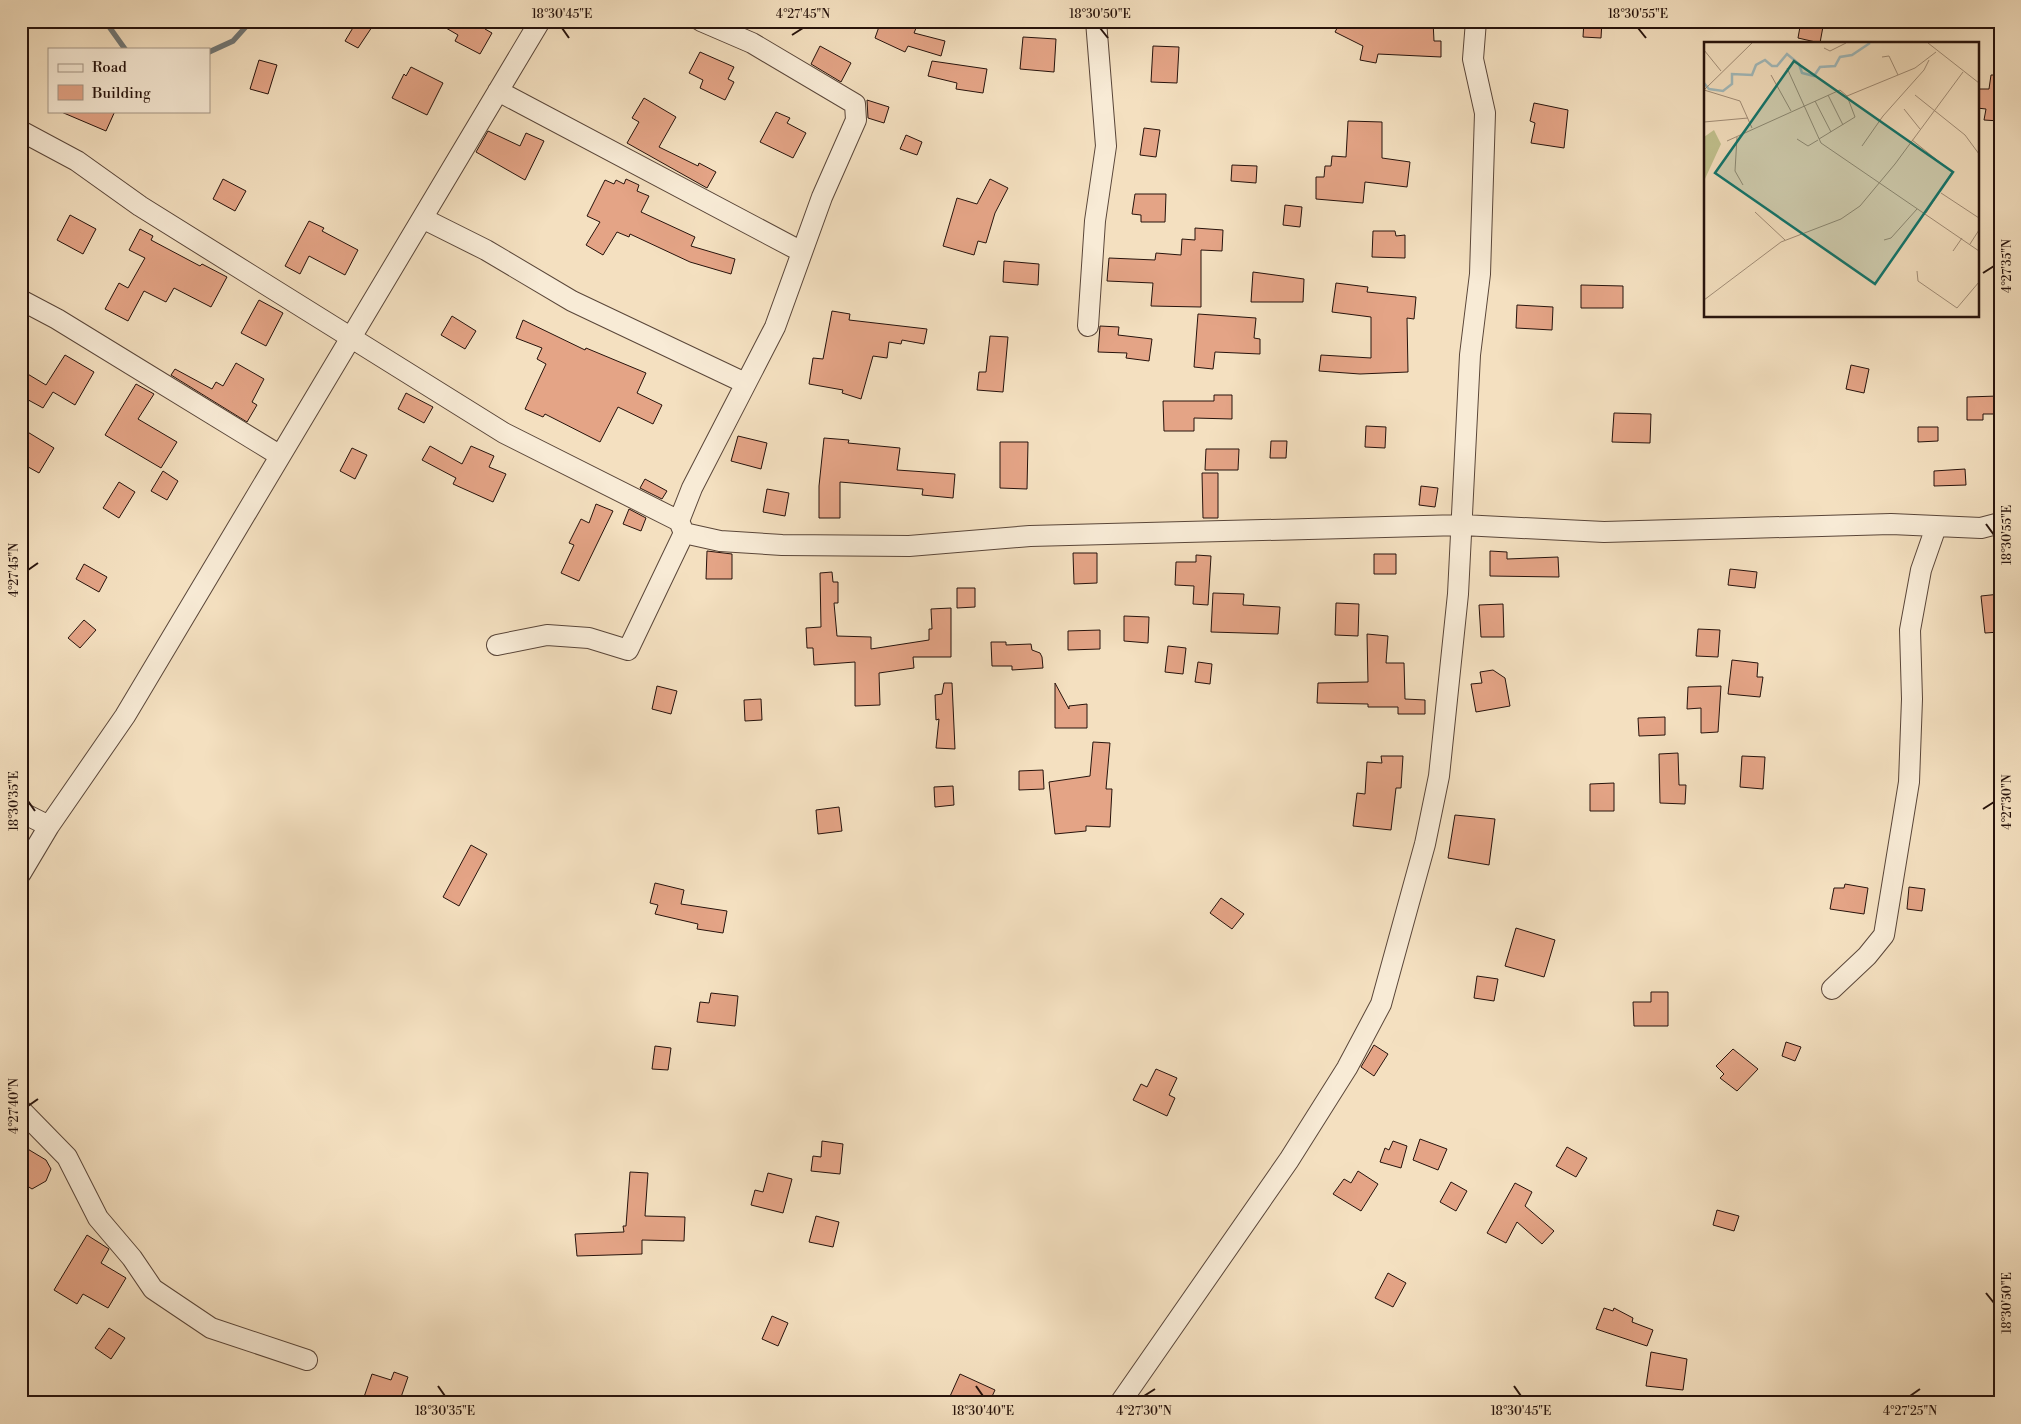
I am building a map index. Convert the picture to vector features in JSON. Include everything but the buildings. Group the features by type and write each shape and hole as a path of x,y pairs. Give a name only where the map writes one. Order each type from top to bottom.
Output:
{"street":[{"path":"21,873 49,826 125,716 349,338 424,219 540,21"},
{"path":"497,645 547,635 589,638 628,650 681,527 692,488 775,327 822,197 856,120 855,104 752,43 701,21"},
{"path":"1088,326 1096,221 1106,146 1096,21"},
{"path":"1120,1403 1289,1160 1347,1068 1381,1004 1425,844 1439,776 1458,594 1470,355 1480,274 1485,113 1473,58 1476,21"},
{"path":"498,91 802,252"},
{"path":"21,132 77,161 140,206 504,433 681,527 720,541 782,545 909,546 1057,535 1462,525 1604,532 1891,524 1982,528 2000,523"},
{"path":"424,219 486,250 572,301 745,383"},
{"path":"21,300 56,319 279,455"},
{"path":"1832,989 1867,956 1884,935 1909,782 1912,699 1910,630 1921,570 1936,527"},
{"path":"21,812 49,826"},
{"path":"21,1110 67,1157 98,1218 132,1258 154,1289 211,1328 307,1360"}],"waterway":[{"path":"105,21 124,48"},
{"path":"210,52 233,41 251,21"}]}
